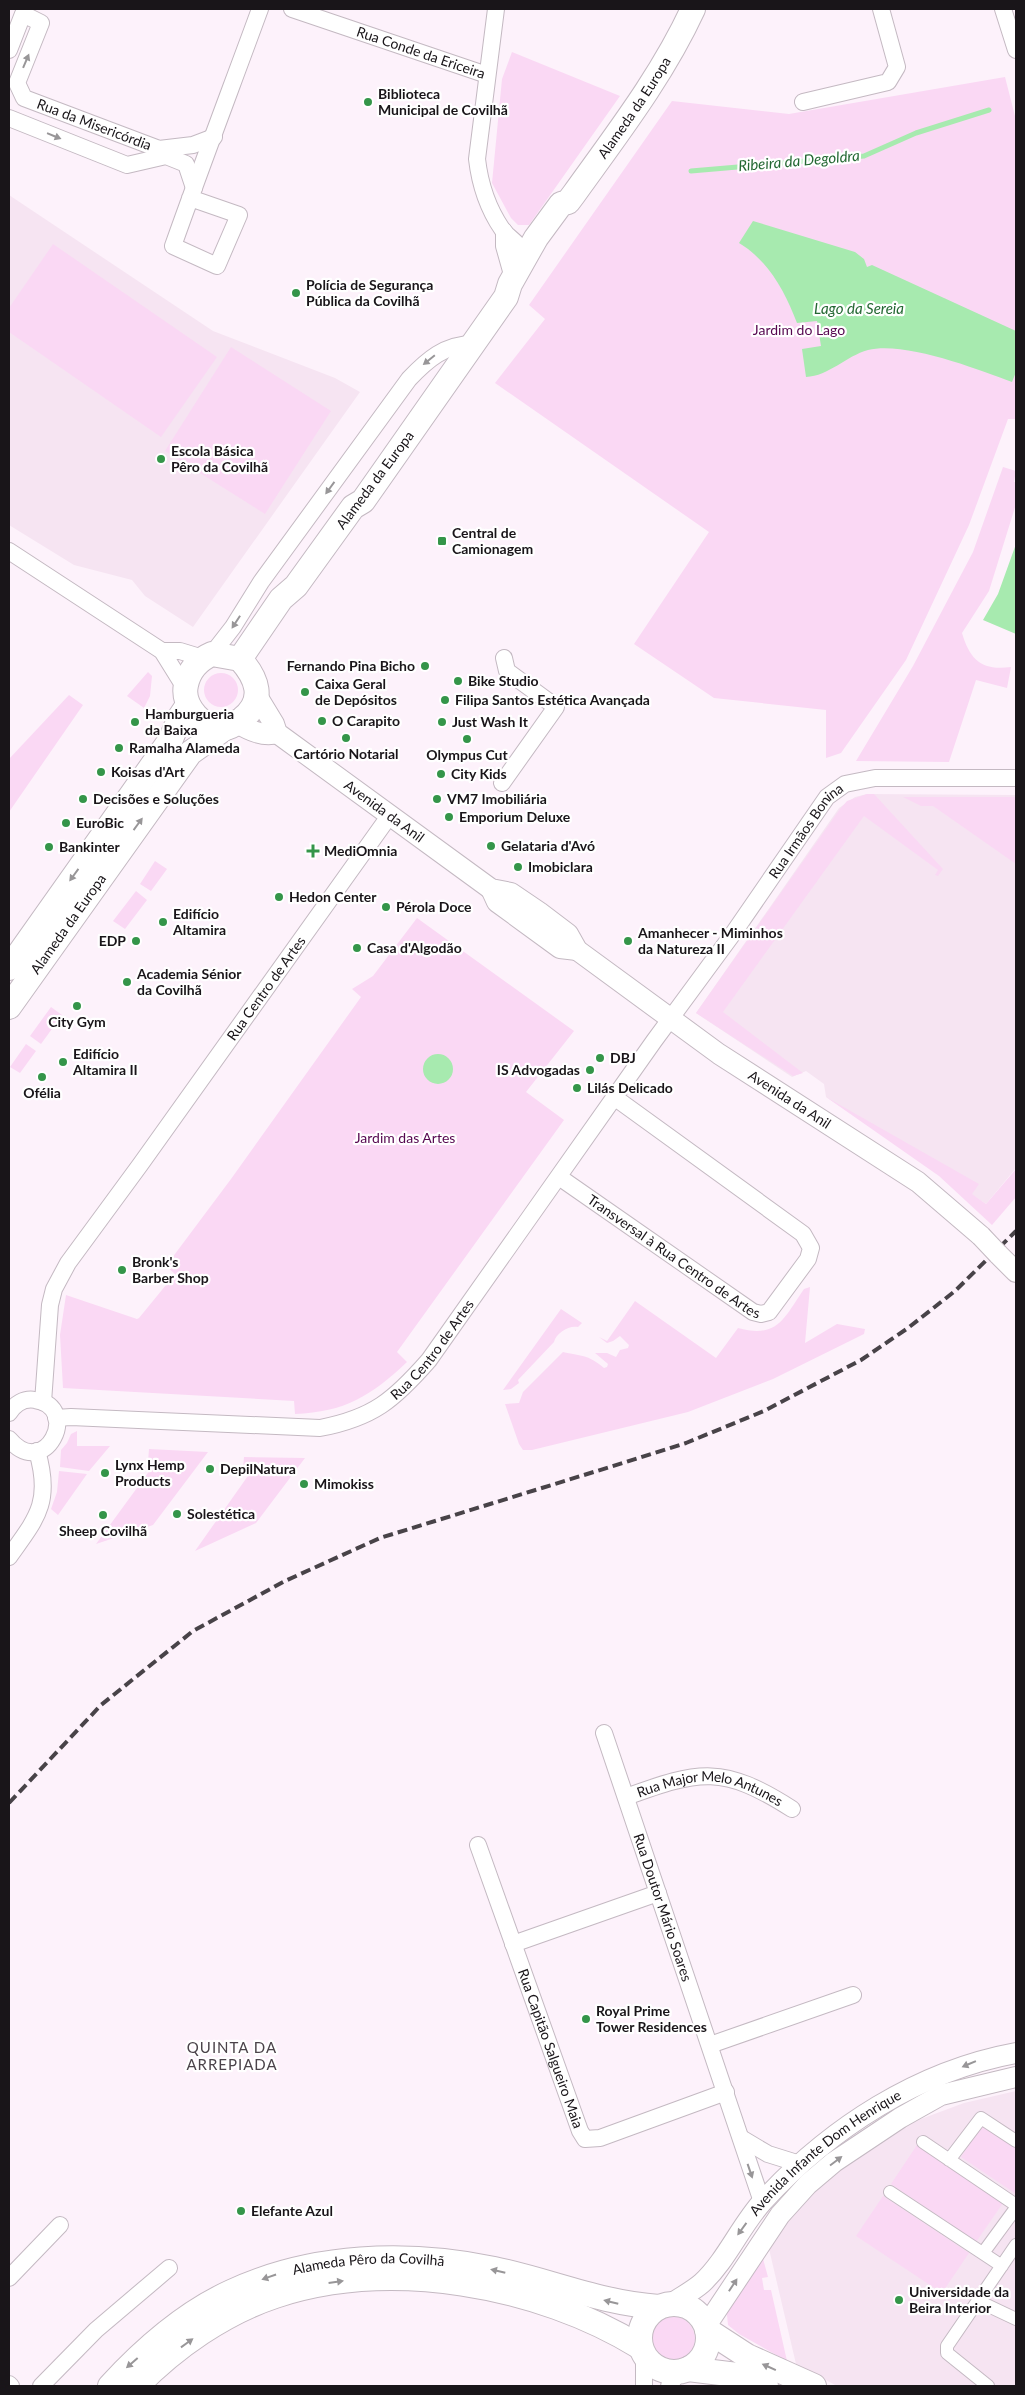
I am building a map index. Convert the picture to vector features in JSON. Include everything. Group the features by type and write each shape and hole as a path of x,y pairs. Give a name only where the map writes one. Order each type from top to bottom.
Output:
{"main road":[{"name":"Alameda da Europa","path":"514,278 519,293 531,276 568,209 568,202 635,110 666,62 693,9"},
{"name":"Alameda da Europa","path":"240,659 281,598 296,586 353,507 362,501 473,344 514,278 536,238 561,204 568,202"},
{"path":"208,656 240,659 251,672 257,696 249,713 231,725 208,724 200,720 187,696 189,675 208,656"},
{"name":"Alameda da Europa","path":"9,968 171,739 187,696"},
{"name":"Alameda da Europa","path":"9,1007 190,753 231,725"},
{"name":"Alameda Pêro da Covilhã","path":"110,2386 164,2336 191,2315 230,2292 268,2277 331,2262 375,2258 451,2263 494,2269 618,2304 665,2306"},
{"name":"Alameda Pêro da Covilhã","path":"137,2386 202,2332 240,2310 299,2289 334,2282 375,2278 410,2279 490,2289 575,2314 612,2330 642,2352"},
{"path":"766,2386 737,2376 679,2376 659,2369 642,2352 640,2335 643,2324 649,2314 665,2306 692,2309 706,2328 747,2356 814,2386"},
{"path":"679,2376 698,2363 705,2353 708,2342 706,2328"}],"street":[{"path":"192,193 239,215 217,266 173,246 192,193 214,137 260,9"},
{"name":"Rua Conde da Ericeira","path":"292,9 487,75 496,9"},
{"path":"803,102 888,82 894,76 897,67 880,9"},
{"path":"1003,9 1016,50"},
{"name":"Rua da Misericórdia","path":"9,50 23,14 41,24 16,83 24,98 159,149 192,145 214,137"},
{"path":"487,75 477,159 480,183 490,210 504,231 518,242 514,278"},
{"name":"Rua da Misericórdia","path":"9,118 127,165 166,156 186,164 192,193"},
{"path":"504,231 523,239 536,238"},
{"path":"162,651 208,656 233,627 261,582 409,379 438,353 454,346 473,344"},
{"path":"9,551 162,651 187,696"},
{"path":"502,783 556,707 507,671 504,658"},
{"name":"Avenida da Anil","path":"257,696 274,724 277,733 491,888 511,893 539,912 568,934 577,950 726,1060 918,1182 981,1236 1014,1270"},
{"name":"Avenida da Anil","path":"231,725 269,735 277,733"},
{"name":"Rua Irmãos Bonina","path":"670,1019 827,797 839,788 845,784 875,778 1016,778"},
{"name":"Rua Centro de Artes","path":"43,1402 50,1305 54,1289 68,1263 390,815"},
{"name":"Rua Centro de Artes","path":"56,1418 71,1417 320,1428 360,1418 385,1405 408,1384 429,1360 670,1019"},
{"name":"Transversal à Rua Centro de Artes","path":"559,1176 753,1312 761,1314 769,1312 808,1259 811,1248 803,1234 614,1097"},
{"path":"9,1413 22,1401 43,1402 54,1412 58,1425 54,1439 44,1449 37,1451 22,1450 9,1439"},
{"path":"9,1557 39,1512 42,1500 43,1473 37,1451"},
{"name":"Rua Doutor Mário Soares","path":"604,1733 726,2092 748,2167 762,2202"},
{"name":"Rua Major Melo Antunes","path":"626,1797 662,1784 705,1775 740,1781 765,1792 792,1809"},
{"name":"Rua Capitão Salgueiro Maia","path":"478,1845 580,2131 585,2139 600,2138 726,2092"},
{"path":"514,1944 658,1893"},
{"path":"710,2044 853,1995"},
{"name":"Avenida Infante Dom Henrique","path":"665,2306 702,2283 762,2202 800,2164 848,2125 893,2097 980,2060 1016,2053"},
{"name":"Avenida Infante Dom Henrique","path":"706,2328 780,2215 808,2184 834,2162 900,2118 941,2095 986,2082 1016,2077"},
{"path":"949,2160 981,2118 1016,2141"},
{"path":"741,2138 768,2154 800,2164"},
{"path":"923,2142 1016,2207 983,2253"},
{"path":"890,2192 1002,2266"},
{"path":"9,2278 60,2225"},
{"path":"988,2386 946,2353 946,2346 1016,2244"},
{"path":"41,2386 96,2330 169,2268"},
{"path":"978,2301 1016,2320"},
{"path":"642,2352 644,2386"}],"shaded area":[{"name":"Escola Básica Pêro da Covilhã","path":"9,195 213,331 335,378 360,392 193,627 145,596 132,580 74,565 9,525"},
{"path":"867,794 1016,795 1016,1168 986,1204 826,1097 824,1084 806,1071 792,1077 696,1013 839,808 855,797"},
{"name":"Universidade da Beira Interior","path":"1016,2091 1016,2386 837,2386 796,2364 766,2236 787,2211 878,2139 921,2119 964,2103"}],"green space":[{"path":"512,52 620,96 529,225 518,225 511,218 492,183 502,79"},
{"name":"Jardim do Lago","path":"1005,77 1016,120 1016,419 1008,419 969,525 906,660 841,753 826,758 826,710 714,698 634,644 709,532 495,383 545,319 529,305 672,101 789,114"},
{"path":"53,244 217,357 161,437 9,332 9,308"},
{"path":"231,347 331,411 265,514 165,451"},
{"path":"1003,467 1016,471 1014,482 1016,482 1016,504 989,591 962,633 973,657 979,662 992,667 1011,667 1007,688 976,680 949,762 856,761 913,666 973,552"},
{"path":"148,672 152,676 150,696 144,708 127,696"},
{"path":"221,673 228,674 233,678 237,683 237,697 233,702 228,706 221,707 214,706 209,702 205,697 204,690 205,683 209,678 214,674"},
{"path":"69,695 83,705 9,812 9,759"},
{"path":"867,794 874,794 943,869 938,876 935,875 938,870 864,816 723,1012 803,1073 793,1076 696,1013 840,809 847,801"},
{"path":"903,797 1016,797 1016,864 933,806 921,806"},
{"path":"155,861 167,869 151,891 140,884"},
{"path":"136,891 147,900 125,929 113,921"},
{"name":"Jardim das Artes","path":"417,918 574,1031 526,1092 564,1120 397,1352 407,1362 369,1393 343,1406 313,1413 295,1414 294,1401 63,1388 60,1335 66,1295 137,1319 139,1318 175,1274 166,1266 231,1179 361,997 352,989 373,976"},
{"path":"51,1007 62,1015 41,1044 30,1036"},
{"path":"26,1044 36,1051 20,1073 10,1067"},
{"path":"826,1097 979,1184 972,1194 986,1204 1016,1169 1016,1197 992,1225 939,1176"},
{"path":"810,1287 805,1343 837,1324 865,1329 864,1334 773,1379 688,1412 532,1450 523,1450 519,1444 505,1404 519,1403 523,1392 563,1352 584,1356 604,1368 607,1367 608,1364 595,1353 607,1353 616,1357 620,1350 628,1348 629,1345 620,1336 607,1343 599,1337 607,1341 635,1301 716,1358 738,1328 762,1331 771,1328 785,1317 804,1289"},
{"path":"561,1309 582,1323 578,1327 567,1328 560,1333 554,1342 518,1380 519,1383 511,1389 503,1390"},
{"path":"77,1431 77,1446 110,1446 89,1471 60,1467 61,1450 71,1434"},
{"path":"149,1449 208,1452 153,1525 96,1544 153,1466 148,1462"},
{"path":"244,1457 305,1458 256,1523 195,1551 250,1473 243,1468"},
{"path":"59,1471 87,1474 58,1515 51,1509 57,1492"},
{"path":"982,2125 1016,2148 1016,2194 961,2157"},
{"path":"917,2145 1003,2203 976,2242 891,2184"},
{"path":"883,2196 969,2253 942,2293 856,2236"},
{"path":"759,2244 768,2277 762,2278 764,2290 771,2290 787,2361 739,2334 728,2325 726,2305"},
{"path":"672,2316 685,2320 691,2326 695,2339 691,2352 685,2358 672,2362 659,2358 653,2352 649,2339 653,2326 659,2320"}],"water":[{"name":"Lago da Sereia","path":"753,221 855,252 864,259 867,267 872,265 1016,331 1016,372 1012,382 941,358 901,349 883,348 860,353 830,370 806,377 802,349 821,346 817,321 797,323 775,278 750,250 739,243"},
{"path":"1016,544 1016,634 983,620 998,594"},
{"path":"438,1054 449,1058 453,1069 449,1080 438,1084 427,1080 423,1069 427,1058"}],"waterway":[{"name":"Ribeira da Degoldra","path":"691,171 864,156 916,133 989,110"}],"railway":[{"path":"9,1803 101,1705 193,1631 285,1581 380,1538 686,1443 764,1411 861,1360 908,1328 955,1291 1016,1231"}],"place":[{"name":"Biblioteca Municipal de Covilhã","path":"368,102"},
{"name":"Polícia de Segurança Pública da Covilhã","path":"296,293"},
{"name":"Escola Básica Pêro da Covilhã","path":"161,459"},
{"name":"Central de Camionagem","path":"442,541"},
{"name":"Fernando Pina Bicho","path":"425,666"},
{"name":"Bike Studio","path":"458,681"},
{"name":"Caixa Geral de Depósitos","path":"305,692"},
{"name":"Filipa Santos Estética Avançada","path":"445,700"},
{"name":"O Carapito","path":"322,721"},
{"name":"Hamburgueria da Baixa","path":"135,722"},
{"name":"Just Wash It","path":"442,722"},
{"name":"Cartório Notarial","path":"346,738"},
{"name":"Olympus Cut","path":"467,739"},
{"name":"Ramalha Alameda","path":"119,748"},
{"name":"Koisas d'Art","path":"101,772"},
{"name":"City Kids","path":"441,774"},
{"name":"Decisões e Soluções","path":"83,799"},
{"name":"VM7 Imobiliária","path":"437,799"},
{"name":"Emporium Deluxe","path":"449,817"},
{"name":"EuroBic","path":"66,823"},
{"name":"Gelataria d'Avó","path":"491,846"},
{"name":"Bankinter","path":"49,847"},
{"name":"MediOmnia","path":"313,851"},
{"name":"Imobiclara","path":"518,867"},
{"name":"Hedon Center","path":"279,897"},
{"name":"Pérola Doce","path":"386,907"},
{"name":"Edifício Altamira","path":"163,922"},
{"name":"EDP","path":"136,941"},
{"name":"Amanhecer - Miminhos da Natureza II","path":"628,941"},
{"name":"Casa d'Algodão","path":"357,948"},
{"name":"Academia Sénior da Covilhã","path":"127,982"},
{"name":"City Gym","path":"77,1006"},
{"name":"DBJ","path":"600,1058"},
{"name":"Edifício Altamira II","path":"63,1062"},
{"name":"IS Advogadas","path":"590,1070"},
{"name":"Ofélia","path":"42,1077"},
{"name":"Lilás Delicado","path":"577,1088"},
{"name":"Bronk's Barber Shop","path":"122,1270"},
{"name":"DepilNatura","path":"210,1469"},
{"name":"Lynx Hemp Products","path":"105,1473"},
{"name":"Mimokiss","path":"304,1484"},
{"name":"Solestética","path":"177,1514"},
{"name":"Sheep Covilhã","path":"103,1515"},
{"name":"Royal Prime Tower Residences","path":"586,2019"},
{"name":"Elefante Azul","path":"241,2211"},
{"name":"Universidade da Beira Interior","path":"899,2300"}],"district":[{"name":"QUINTA DA ARREPIADA","path":"232,2056"}]}
